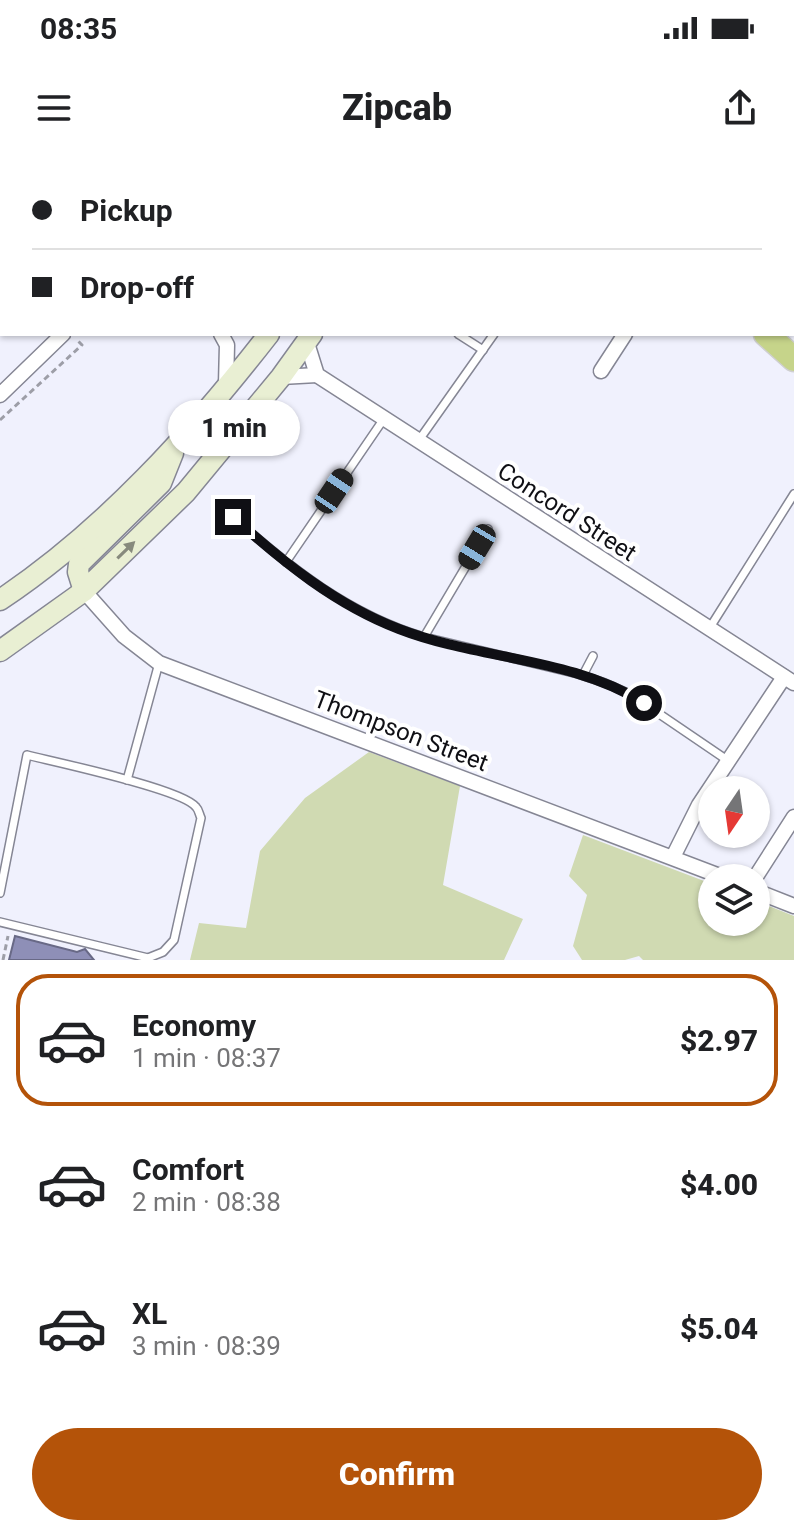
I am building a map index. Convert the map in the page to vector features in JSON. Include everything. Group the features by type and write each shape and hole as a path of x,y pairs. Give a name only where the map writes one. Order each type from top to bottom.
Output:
{"highway":[{"path":"768,336 794,359"}],"main road":[{"path":"0,600 38,575 128,496 226,389 267,336"},
{"path":"0,651 84,591 186,492 281,377 309,338"},
{"path":"84,591 78,572 79,564 161,483 177,442"}],"street":[{"path":"0,395 61,336"},
{"path":"226,389 227,336"},
{"path":"601,371 624,336"},
{"path":"281,377 317,375 309,338"},
{"name":"Concord Street","path":"317,375 789,680"},
{"name":"Thompson Street","path":"84,591 124,636 159,663 698,867"},
{"path":"673,857 699,805 727,760 789,680"},
{"path":"764,864 794,817"},
{"path":"770,897 794,906"}],"lane":[{"path":"461,336 483,350"},
{"path":"418,442 493,336"},
{"path":"286,562 383,420"},
{"path":"709,629 794,494"},
{"path":"233,517 286,562 354,608 400,630 583,675 630,694 727,760"},
{"path":"424,637 488,529"},
{"path":"583,675 593,656"},
{"path":"127,780 159,663"},
{"path":"0,893 27,755 127,780 184,799 196,806 201,818 174,940 163,952 148,958 0,922"}],"path":[{"path":"0,420 82,345 77,341 79,336"},
{"path":"3,960 11,924"}],"green space":[{"path":"369,752 460,786 443,885 523,919 504,960 190,960 199,923 246,928 260,851 305,798"},
{"path":"583,835 698,879 698,936 770,936 770,907 794,916 794,960 643,960 639,956 625,960 582,960 573,946 587,895 569,876"}],"water":[{"path":"15,936 77,952 85,949 94,960 9,960"}],"route":[{"path":"233,517 315,583 354,608 400,630 578,674 605,683 644,703"}]}
